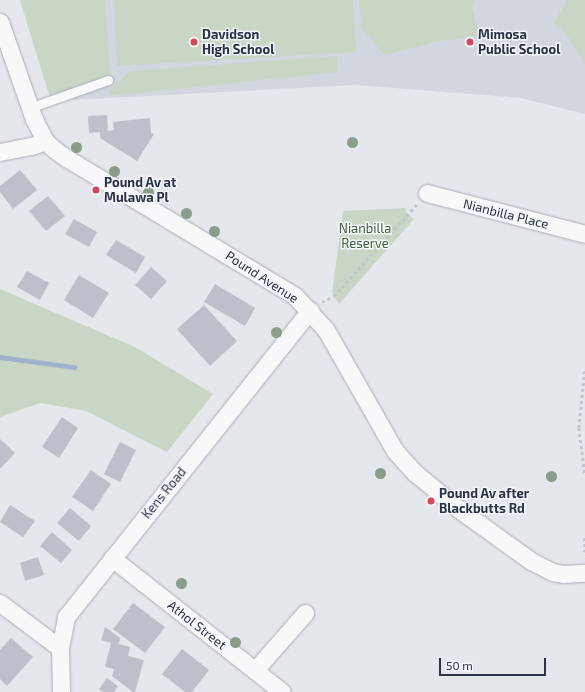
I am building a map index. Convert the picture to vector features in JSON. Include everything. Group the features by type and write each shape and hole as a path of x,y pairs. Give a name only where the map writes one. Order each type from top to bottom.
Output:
{"street":[{"name":"Pound Avenue","path":"0,22 29,108 45,141 68,160 295,296 310,310 326,330 395,452 415,474 460,510 531,561 547,570 563,574 585,573"},
{"path":"0,152 32,146 45,141"},
{"name":"Nianbilla Place","path":"427,193 585,234"},
{"name":"Kens Road","path":"61,692 60,648 66,617 310,310"},
{"name":"Athol Street","path":"112,558 282,692"},
{"path":"0,603 60,648"},
{"path":"255,670 305,613"}],"lane":[{"path":"29,108 108,80"}],"path":[{"path":"325,300 334,296 427,193"},
{"path":"585,371 579,428 585,473"},
{"path":"585,538 585,552"}],"shaded area":[{"path":"20,0 585,0 585,114 522,98 356,85 51,101"}],"green space":[{"path":"20,0 105,0 110,74 50,97"},
{"path":"114,0 353,0 356,52 117,66"},
{"path":"359,0 475,0 472,7 480,37 439,41 384,55 361,27"},
{"path":"567,0 585,0 585,65 567,35 554,23"},
{"path":"337,56 338,72 110,96 110,90 131,71"},
{"name":"Nianbilla Reserve","path":"405,208 407,214 414,219 339,304 332,293 343,211"},
{"path":"0,289 135,347 213,394 167,452 86,411 40,403 0,417"}],"building":[{"path":"107,115 108,131 114,130 113,122 150,118 151,133 154,134 137,161 100,138 100,132 89,133 88,116"},
{"path":"20,170 37,190 13,209 0,192 0,186"},
{"path":"48,196 65,216 46,231 29,211"},
{"path":"74,219 97,232 89,247 65,234"},
{"path":"116,240 145,257 136,273 106,255"},
{"path":"151,267 167,281 151,299 135,285"},
{"path":"27,271 49,283 40,300 17,287"},
{"path":"79,275 109,293 93,318 64,300"},
{"path":"215,284 255,308 245,326 204,302"},
{"path":"204,305 237,341 210,366 177,329"},
{"path":"62,417 78,428 59,458 42,447"},
{"path":"0,439 15,453 0,469"},
{"path":"120,442 136,450 120,482 104,474"},
{"path":"91,470 111,484 93,511 72,497"},
{"path":"10,505 35,521 23,537 0,522"},
{"path":"70,508 91,526 79,541 57,523"},
{"path":"52,532 72,550 61,563 40,546"},
{"path":"38,557 44,575 25,581 20,563"},
{"path":"133,603 165,627 145,653 113,629"},
{"path":"105,627 120,638 119,644 130,647 128,656 144,660 135,692 112,676 114,669 105,667 111,643 101,640"},
{"path":"11,638 33,657 7,686 0,679 0,650"},
{"path":"182,649 209,670 192,692 185,692 162,674"},
{"path":"107,678 118,686 114,692 103,692 99,689"}],"waterway":[{"path":"0,357 74,367"}],"place":[{"name":"Davidson High School","path":"194,42"},
{"name":"Mimosa Public School","path":"470,42"},
{"name":"Pound Av at Mulawa Pl","path":"96,190"},
{"name":"Pound Av after Blackbutts Rd","path":"431,501"}]}
